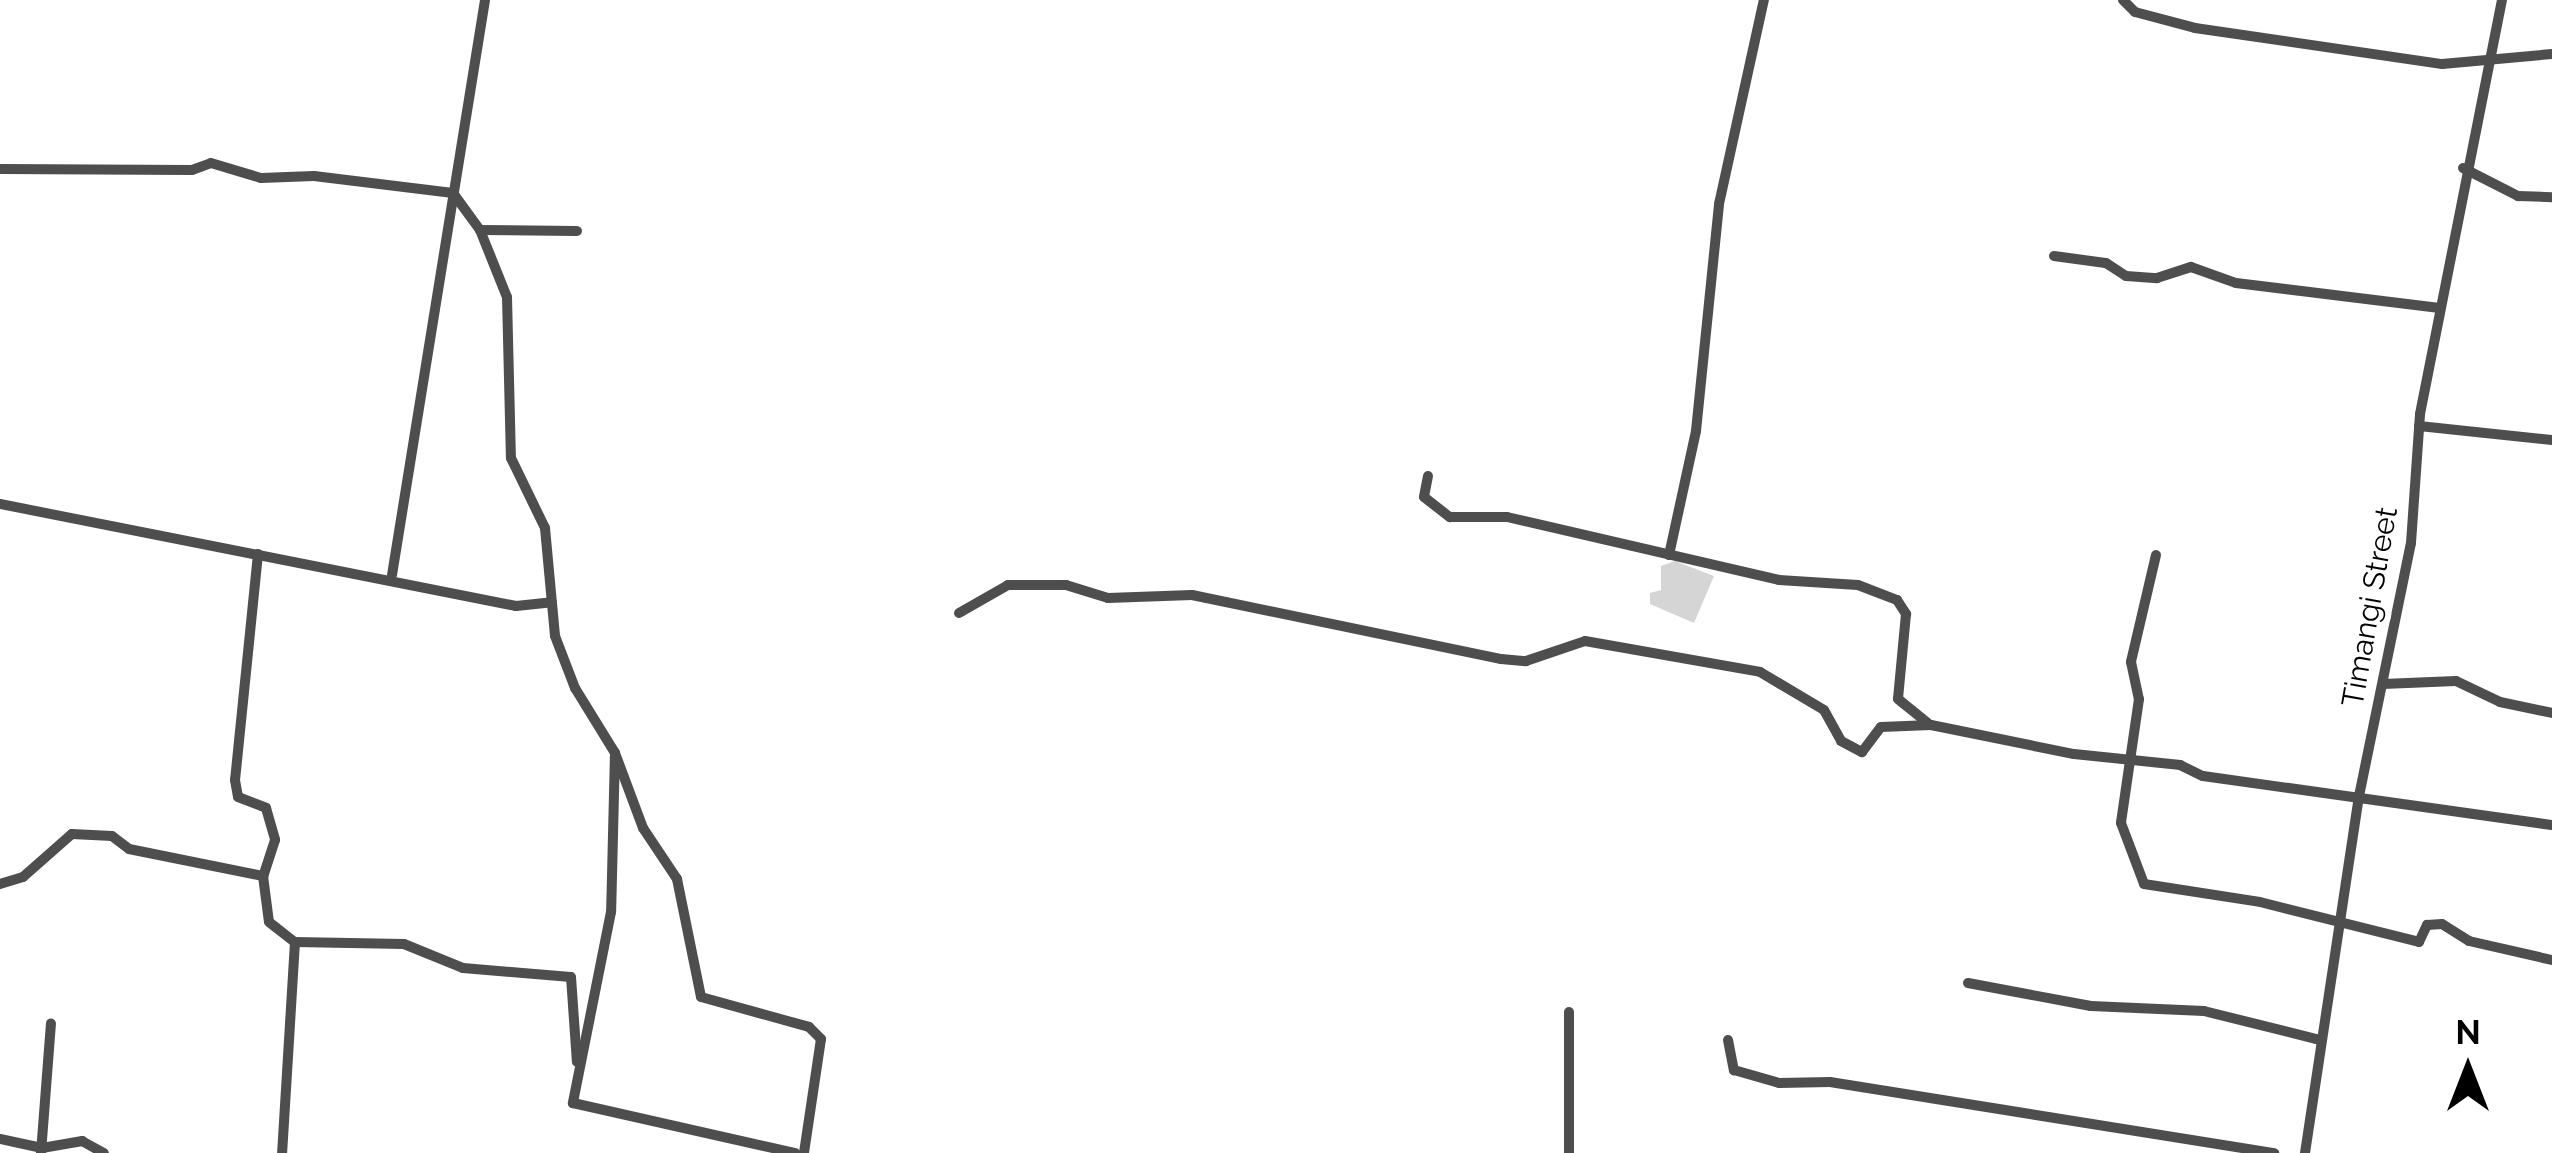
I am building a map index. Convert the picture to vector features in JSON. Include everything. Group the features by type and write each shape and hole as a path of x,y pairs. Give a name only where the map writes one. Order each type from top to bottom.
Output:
{"street":[{"path":"392,575 484,0"},
{"path":"1669,555 1696,431 1719,205 1763,0"},
{"path":"2123,0 2134,11 2195,28 2485,64 2552,55"},
{"name":"Timangi Street","path":"2305,1153 2358,801 2411,543 2419,426 2439,308 2463,168 2502,0"},
{"path":"0,169 192,170 211,163 261,178 314,176 453,194 480,230 511,323 504,412 511,458 545,528 555,636 575,688 615,753 643,828 676,879 701,997 809,1027 821,1039 799,1153 573,1103 578,1069 596,1021 611,912 615,753"},
{"path":"2463,168 2518,196 2552,197"},
{"path":"480,230 577,230"},
{"path":"2054,256 2106,262 2126,276 2157,278 2192,267 2236,283 2439,308"},
{"path":"2419,426 2552,440"},
{"path":"1428,476 1424,497 1450,517 1507,517 1779,580 1858,586 1897,601 1906,614 1898,699 1931,725"},
{"path":"0,504 392,575 516,606 552,602"},
{"path":"258,554 235,780 238,797 266,808 275,840 263,876 269,922 295,942 404,944 463,968 571,977 578,1069"},
{"path":"2156,555 2131,662 2139,699 2121,824 2144,884 2419,942 2427,925 2442,924 2469,941 2552,960"},
{"path":"958,613 1008,586 1077,586 1108,598 1192,595 1501,659 1526,661 1585,640 1760,672 1824,710 1841,741 1862,752 1881,727 1931,725 2358,801 2552,825"},
{"path":"2383,684 2456,681 2481,696 2552,713"},
{"path":"0,884 23,877 72,834 112,836 129,849 209,870 263,876"},
{"path":"282,1153 295,942"},
{"path":"1968,983 2091,1006 2204,1011 2320,1040"},
{"path":"1569,1012 1569,1153"},
{"path":"42,1151 51,1023"},
{"path":"1728,1040 1733,1070 1779,1083 1830,1082 2274,1153"},
{"path":"0,1139 42,1151 82,1142 104,1153"}],"shaded area":[{"path":"1675,561 1714,576 1694,623 1650,604 1650,593 1661,590 1661,566"}]}
